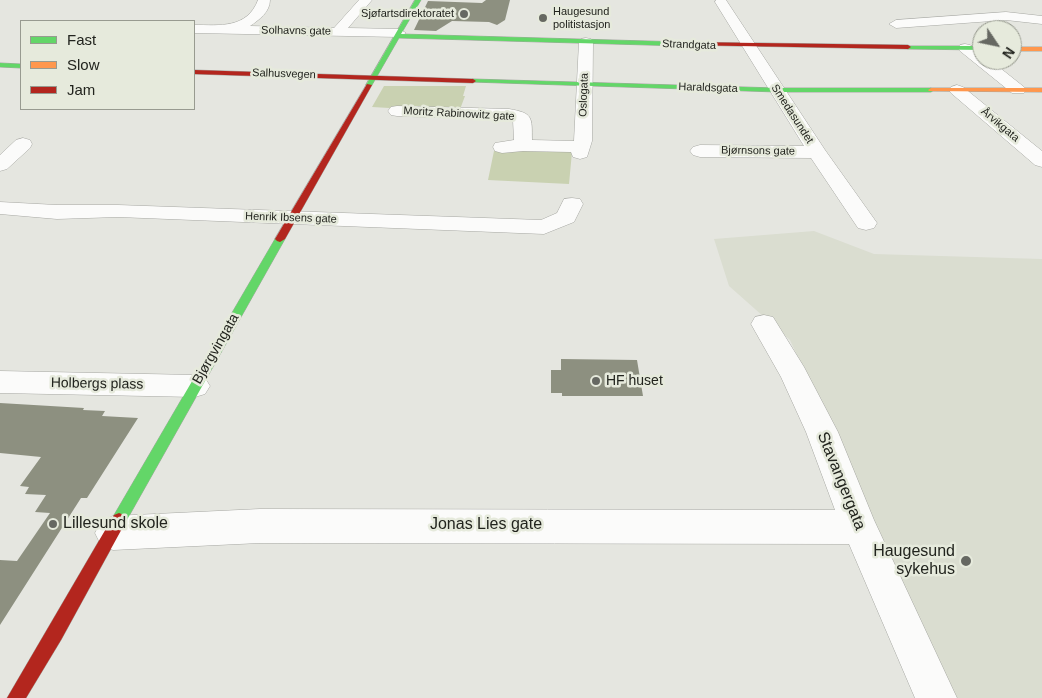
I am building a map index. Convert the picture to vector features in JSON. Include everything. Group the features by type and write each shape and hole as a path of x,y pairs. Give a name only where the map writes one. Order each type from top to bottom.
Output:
{"street":[{"path":"338,31 366,0"},
{"name":"Bjørgvingata","path":"16,698 26,685 114,533 195,386 418,0"},
{"path":"233,30 258,13 262,9 264,2"},
{"name":"Smedasundet","path":"721,2 817,152 866,224"},
{"path":"896,24 1006,16 1042,20"},
{"name":"Solhavns gate","path":"195,29 338,31 398,34"},
{"name":"Strandgata","path":"398,34 586,42 748,46 972,48"},
{"name":"Oslogata","path":"523,146 581,150 586,42"},
{"path":"965,48 1018,90"},
{"path":"1022,49 1042,49"},
{"path":"0,65 20,66"},
{"name":"Salhusvegen","path":"195,72 375,77"},
{"name":"Haraldsgata","path":"375,77 777,90 1042,90"},
{"name":"Årvikgata","path":"957,90 1042,161"},
{"name":"Moritz Rabinowitz gate","path":"397,111 509,114 519,116 523,120 523,146"},
{"path":"0,165 23,144"},
{"path":"502,147 523,146"},
{"name":"Bjørnsons gate","path":"700,151 817,152"},
{"name":"Henrik Ibsens gate","path":"0,208 57,212 118,211 291,219 544,227 566,217 572,204"},
{"name":"Stavangergata","path":"764,324 794,375 822,432 859,527 936,698"},
{"name":"Holbergs plass","path":"0,382 195,386"},
{"name":"Jonas Lies gate","path":"114,533 260,526 859,527"}],"shaded area":[{"name":"Haugesund sykehus","path":"814,231 874,254 1042,259 1042,698 952,698 790,340 729,286 714,239"}],"green space":[{"path":"384,86 466,86 463,96 465,96 459,112 372,107"},
{"path":"494,151 572,152 569,184 488,180"}],"building":[{"name":"Sjøfartsdirektoratet","path":"486,0 510,0 505,20 497,25 489,22 452,21 436,31 414,30 428,1 482,3"},
{"name":"HF huset","path":"561,359 637,360 643,396 562,396 562,393 551,393 551,370 561,370"},
{"name":"Lillesund skole","path":"0,403 84,408 83,410 105,411 102,416 138,418 87,498 81,498 0,625 0,560 17,561 50,513 35,512 46,495 25,494 29,487 20,486 41,457 0,453"}],"traffic: fast":[{"path":"369,85 418,0"},
{"path":"397,36 683,44"},
{"path":"908,47 972,48"},
{"path":"0,65 20,66"},
{"path":"473,81 777,90 931,90"},
{"path":"119,520 280,239"}],"traffic: slow":[{"path":"1022,49 1042,49"},
{"path":"931,90 1042,90"}],"traffic: jam":[{"path":"683,44 908,47"},
{"path":"195,72 473,81"},
{"path":"280,239 369,85"},
{"path":"16,698 55,634 119,520"}],"place":[{"name":"Sjøfartsdirektoratet","path":"464,14"},
{"name":"Haugesund politistasjon","path":"543,18"},
{"name":"HF huset","path":"596,381"},
{"name":"Lillesund skole","path":"53,524"},
{"name":"Haugesund sykehus","path":"966,561"}]}
